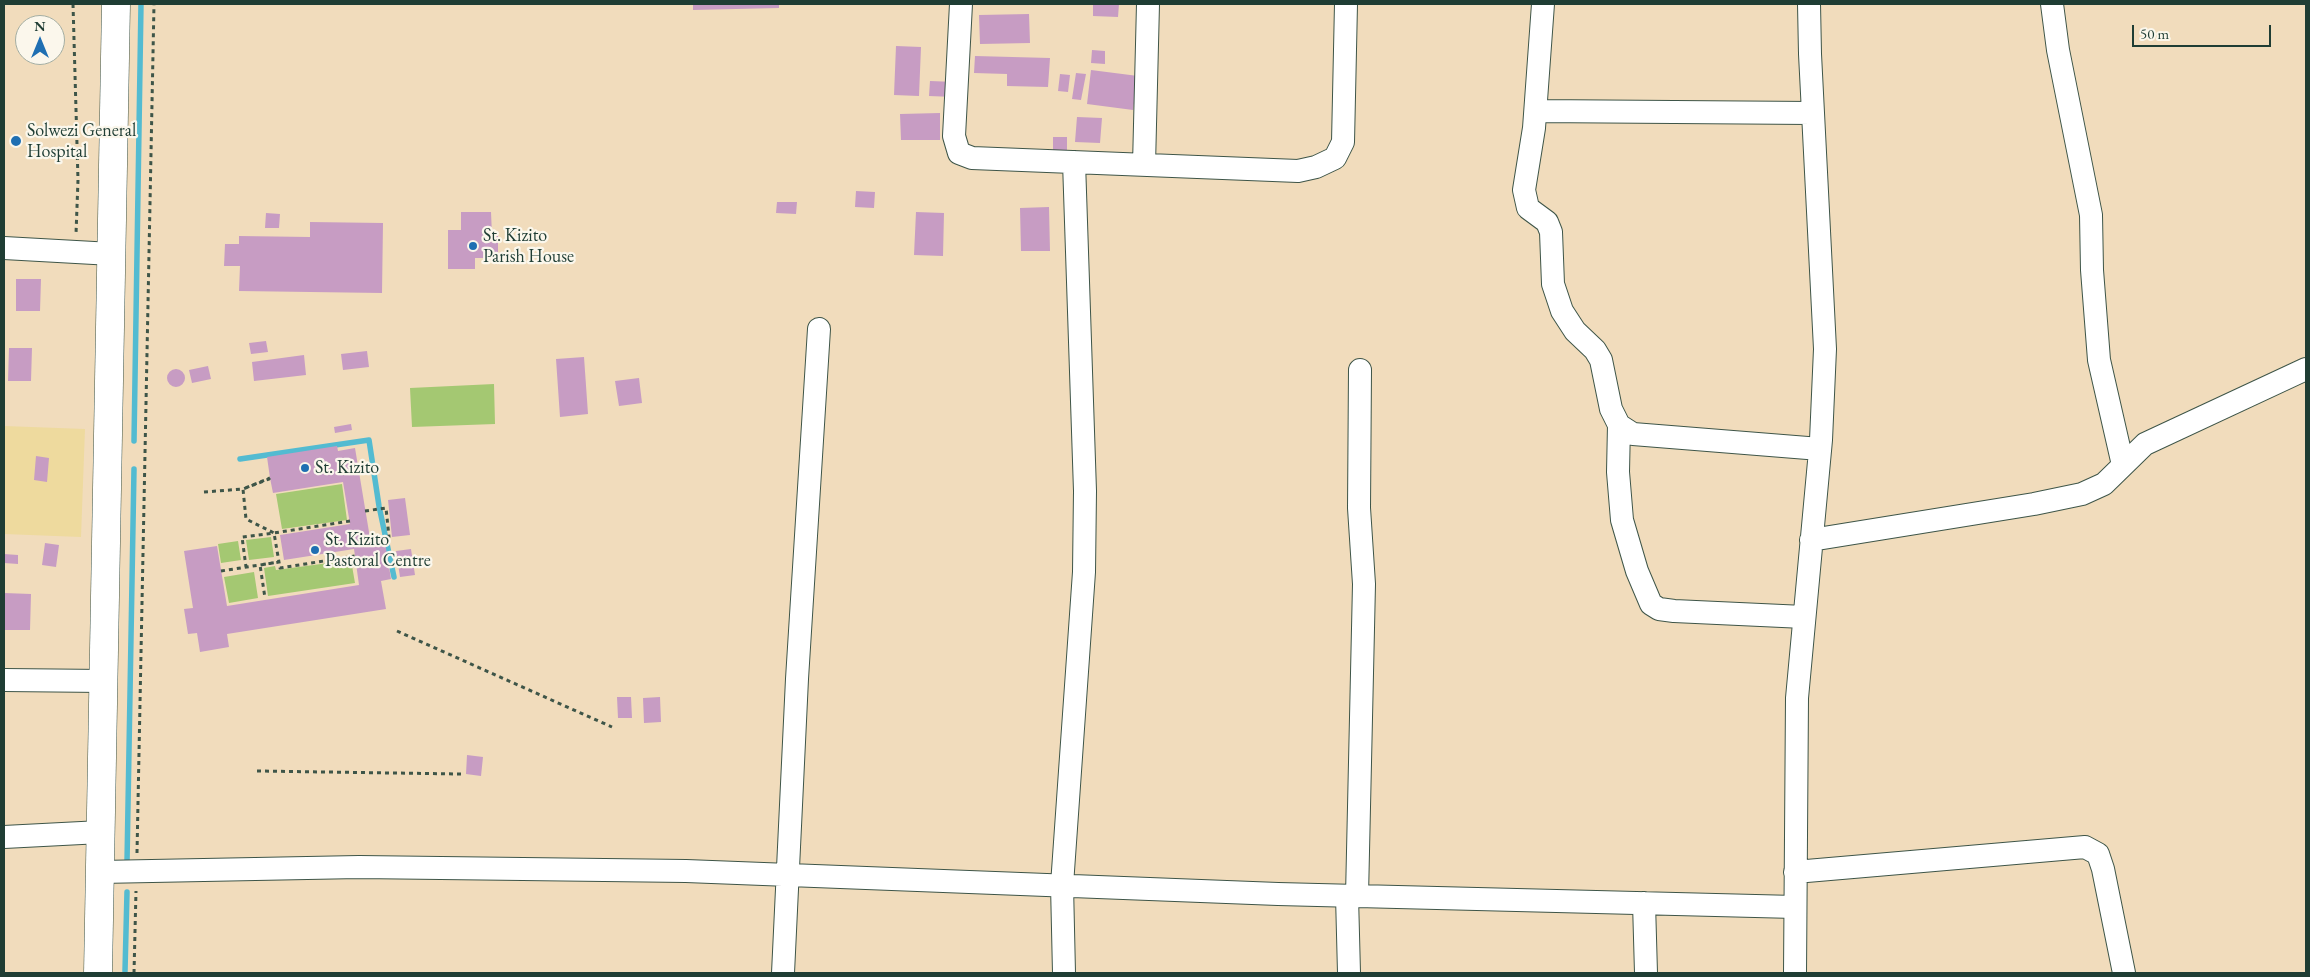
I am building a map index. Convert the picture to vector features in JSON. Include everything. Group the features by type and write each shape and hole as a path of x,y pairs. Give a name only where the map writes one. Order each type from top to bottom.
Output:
{"main road":[{"path":"98,973 116,4"}],"street":[{"path":"960,4 954,136 959,152 972,158 1298,171 1316,167 1336,158 1343,142 1346,4"},
{"path":"1144,165 1148,4"},
{"path":"1543,4 1536,112 1524,190 1528,208 1547,222 1551,232 1553,284 1562,311 1575,331 1595,350 1601,360 1611,409 1619,425 1618,472 1622,520 1638,571 1651,604 1660,609 1674,612 1804,617"},
{"path":"1794,973 1797,698 1820,449 1825,349 1812,113 1809,4"},
{"path":"2052,4 2058,50 2090,215 2099,360 2123,465"},
{"path":"1536,112 1812,113"},
{"path":"1064,973 1062,885 1084,572 1085,491 1074,162"},
{"path":"4,248 112,254"},
{"path":"783,973 796,680 819,329"},
{"path":"1811,540 2034,504 2082,494 2104,484 2145,444 2306,369"},
{"path":"1349,973 1364,584 1359,508 1360,370"},
{"path":"1619,425 1633,434 1820,449"},
{"path":"4,680 104,681"},
{"path":"4,837 101,832"},
{"path":"1795,872 2085,847 2098,854 2104,870 2124,973"},
{"path":"100,872 360,867 686,871 1352,896 1794,906"},
{"path":"1644,903 1646,973"}],"path":[{"path":"73,4 78,180 76,252"},
{"path":"134,973 154,4"},
{"path":"204,492 243,489 269,479 270,478 243,489"},
{"path":"243,489 246,519 274,533"},
{"path":"365,511 386,508 389,537 370,541"},
{"path":"246,567 242,537 350,521"},
{"path":"274,533 280,568 355,556"},
{"path":"221,571 279,562"},
{"path":"265,598 260,565 279,562"},
{"path":"397,631 612,727"},
{"path":"257,771 461,774"}],"green space":[{"path":"494,384 495,424 412,427 410,388"},
{"path":"342,484 347,520 282,529 276,494"},
{"path":"271,537 274,557 249,560 246,540"},
{"path":"238,541 241,560 221,563 218,544"},
{"path":"351,560 355,583 268,596 264,568 275,566 276,570"},
{"path":"254,572 258,598 229,603 224,577"}],"sand":[{"path":"4,426 85,429 81,537 4,534"}],"building":[{"path":"693,4 779,4 779,8 693,10"},
{"path":"1093,4 1119,4 1118,17 1093,16"},
{"path":"1029,14 1030,43 980,44 979,15"},
{"path":"896,46 921,47 919,96 894,95"},
{"path":"1092,50 1105,51 1105,64 1091,63"},
{"path":"975,56 1050,58 1048,87 1007,86 1007,74 974,73"},
{"path":"1091,70 1138,76 1133,110 1087,104"},
{"path":"1076,73 1086,74 1081,100 1072,99"},
{"path":"1060,74 1070,75 1068,92 1058,91"},
{"path":"930,81 955,82 954,97 929,96"},
{"path":"940,113 940,140 901,140 900,114"},
{"path":"1077,117 1102,118 1100,143 1075,142"},
{"path":"1053,137 1067,137 1067,151 1053,151"},
{"path":"856,191 875,192 874,208 855,207"},
{"path":"777,202 797,202 796,214 776,213"},
{"path":"1049,207 1050,251 1021,251 1020,208"},
{"name":"St. Kizito Parish House","path":"461,212 491,212 492,235 498,235 498,258 475,258 475,269 448,269 448,230 461,230"},
{"path":"916,212 944,213 943,256 914,255"},
{"path":"266,213 280,214 279,228 265,228"},
{"path":"310,222 383,223 382,293 239,291 240,266 224,266 225,244 239,244 239,236 310,237"},
{"path":"16,279 41,279 40,311 16,311"},
{"path":"266,341 268,352 251,354 249,343"},
{"path":"9,348 32,348 31,381 8,381"},
{"path":"367,351 369,367 343,370 341,354"},
{"path":"304,355 306,375 254,381 252,362"},
{"path":"584,357 588,414 560,417 556,359"},
{"path":"208,366 211,379 192,383 189,370"},
{"path":"176,369 182,372 185,378 182,384 176,387 170,384 167,378 170,372"},
{"path":"639,378 642,403 619,406 615,381"},
{"path":"351,424 352,430 335,433 334,427"},
{"name":"St. Kizito Pastoral Centre","path":"337,446 338,451 355,448 371,544 385,542 391,579 381,581 386,609 227,634 229,647 200,652 197,633 188,634 184,609 193,608 184,551 217,546 227,606 359,585 354,549 284,560 280,535 350,524 343,482 273,493 270,478 267,457"},
{"path":"36,456 49,458 47,482 34,480"},
{"path":"405,498 410,535 392,537 388,500"},
{"path":"45,543 59,545 56,567 42,565"},
{"path":"411,549 415,575 400,577 396,551"},
{"path":"4,554 18,555 18,564 4,563"},
{"path":"4,593 31,594 30,630 4,630"},
{"path":"617,697 631,697 632,718 618,718"},
{"path":"660,697 661,722 644,723 643,698"},
{"path":"467,755 483,757 481,776 466,774"}],"waterway":[{"path":"134,441 141,4"},
{"path":"240,459 369,440 379,506 394,577"},
{"path":"127,862 134,469"},
{"path":"125,971 127,892"}],"place":[{"name":"Solwezi General Hospital","path":"16,141"},
{"name":"St. Kizito Parish House","path":"473,246"},
{"name":"St. Kizito","path":"305,468"},
{"name":"St. Kizito Pastoral Centre","path":"315,550"}]}
